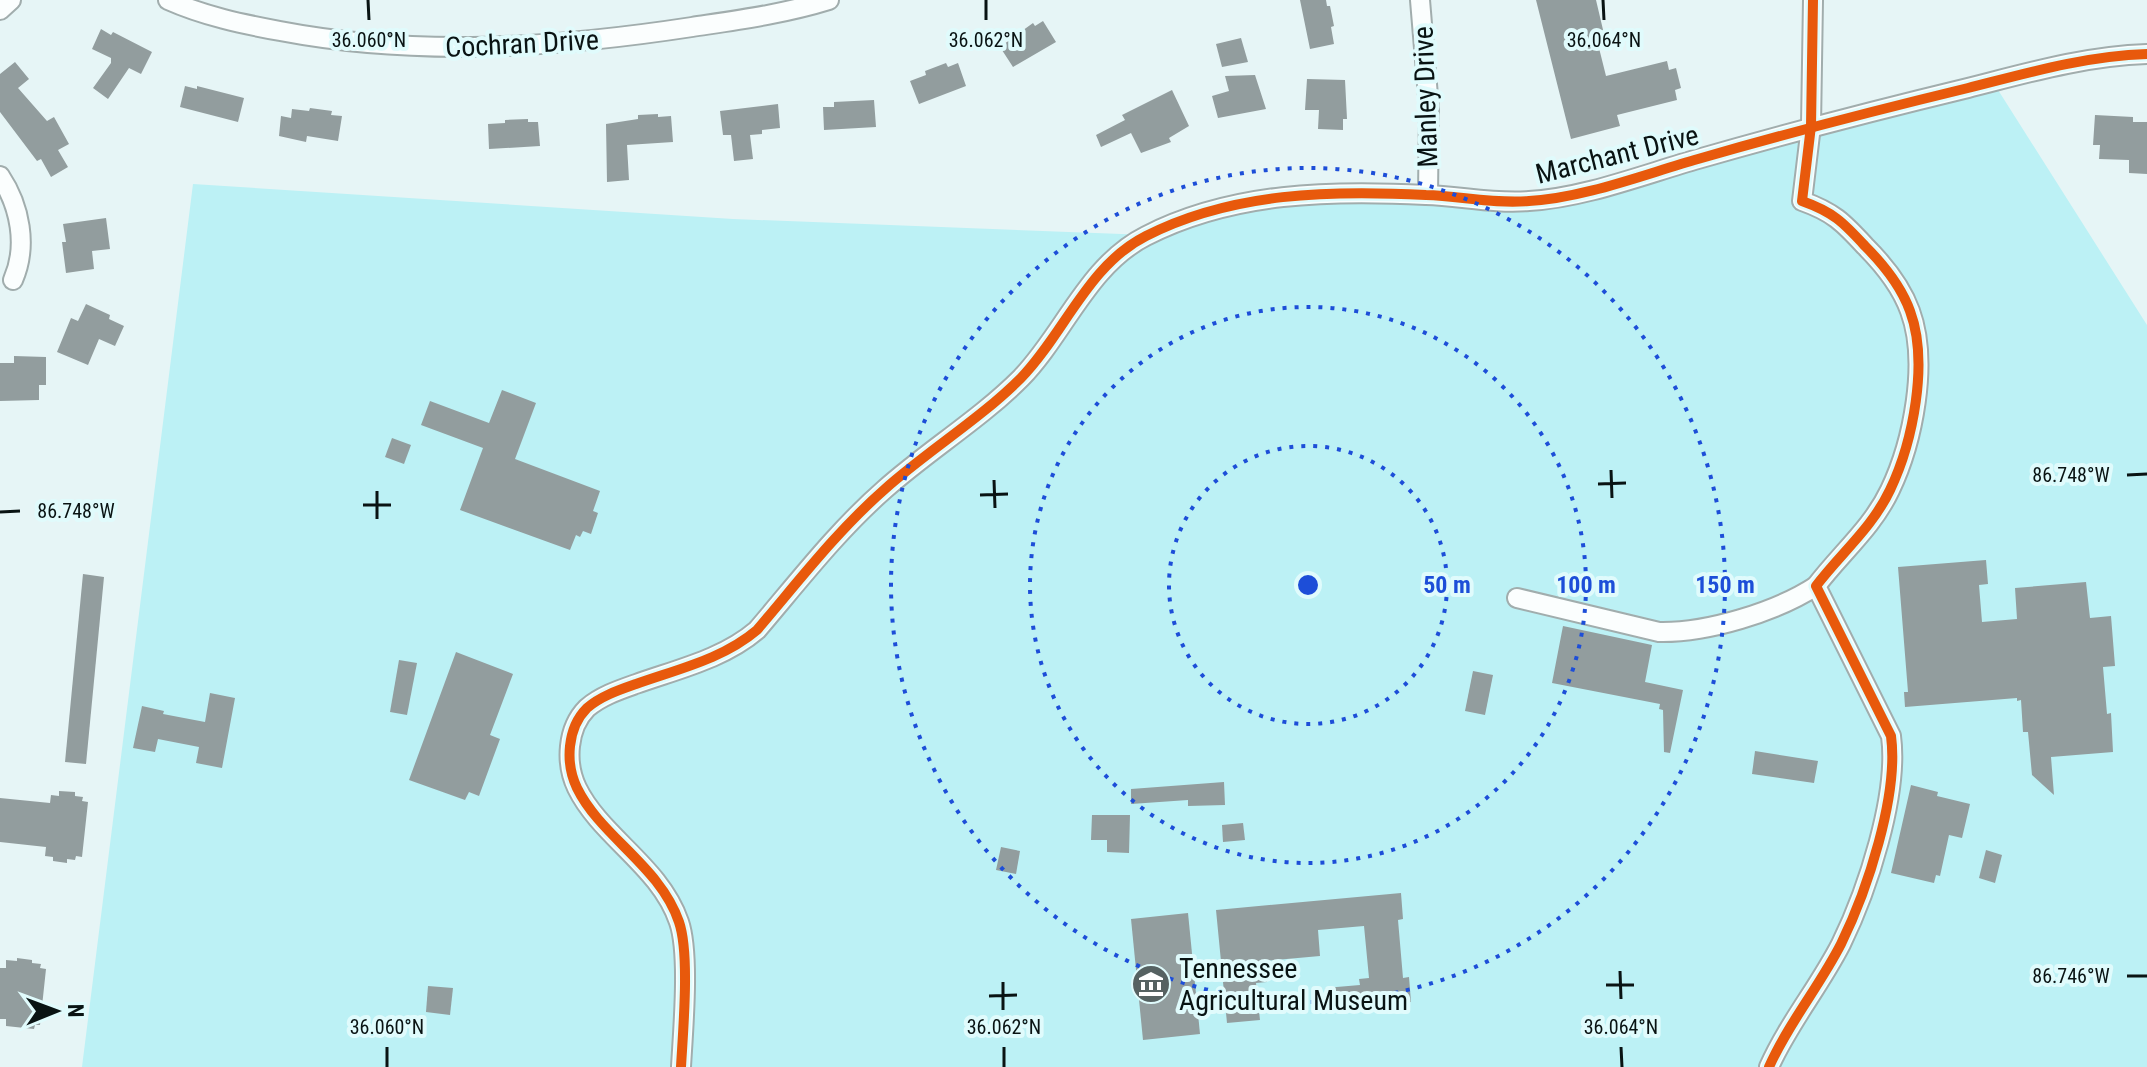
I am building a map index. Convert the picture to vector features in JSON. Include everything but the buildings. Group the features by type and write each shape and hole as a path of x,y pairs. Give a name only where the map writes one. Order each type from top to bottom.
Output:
{"street":[{"path":"0,10 11,0"},
{"name":"Cochran Drive","path":"168,0 212,16 326,39 414,48 472,48 640,35 775,13 829,0"},
{"name":"Manley Drive","path":"1420,0 1429,108 1428,195"},
{"path":"1517,598 1659,632 1676,632 1738,620 1816,586 1865,531 1890,491 1911,424 1918,363 1916,337 1911,313 1893,279 1877,258 1839,218 1802,201 1811,126 1813,0"},
{"name":"Marchant Drive","path":"681,1067 684,938 666,894 578,791 570,760 570,741 576,724 587,709 605,696 718,656 757,630 836,537 884,490 999,399 1024,375 1106,268 1135,242 1194,217 1266,198 1302,193 1428,195 1513,202 1547,199 1811,126 2048,68 2099,58 2147,54"},
{"path":"0,176 16,207 21,231 13,280"},
{"path":"1769,1067 1840,945 1867,880 1887,808 1893,756 1891,736 1816,586"}],"shaded area":[{"path":"1993,82 2147,325 2147,1067 82,1067 193,184 733,219 1148,235 1265,198 1513,202"}],"cycle path":[{"path":"1769,1067 1841,944 1861,897 1886,814 1892,760 1891,736 1816,586 1865,528 1890,490 1906,449 1918,377 1916,331 1897,284 1844,224 1822,209 1802,201 1811,126 1813,0"},
{"path":"681,1067 685,972 679,922 658,884 600,822 577,788 570,757 575,725 587,708 604,697 715,656 757,630 818,557 867,505 1021,378 1092,282 1126,249 1179,221 1247,202 1283,197 1354,193 1516,202 1571,195 1799,131 2034,71 2101,58 2147,54"}],"place":[{"name":"Tennessee Agricultural Museum","path":"1151,984"}]}
